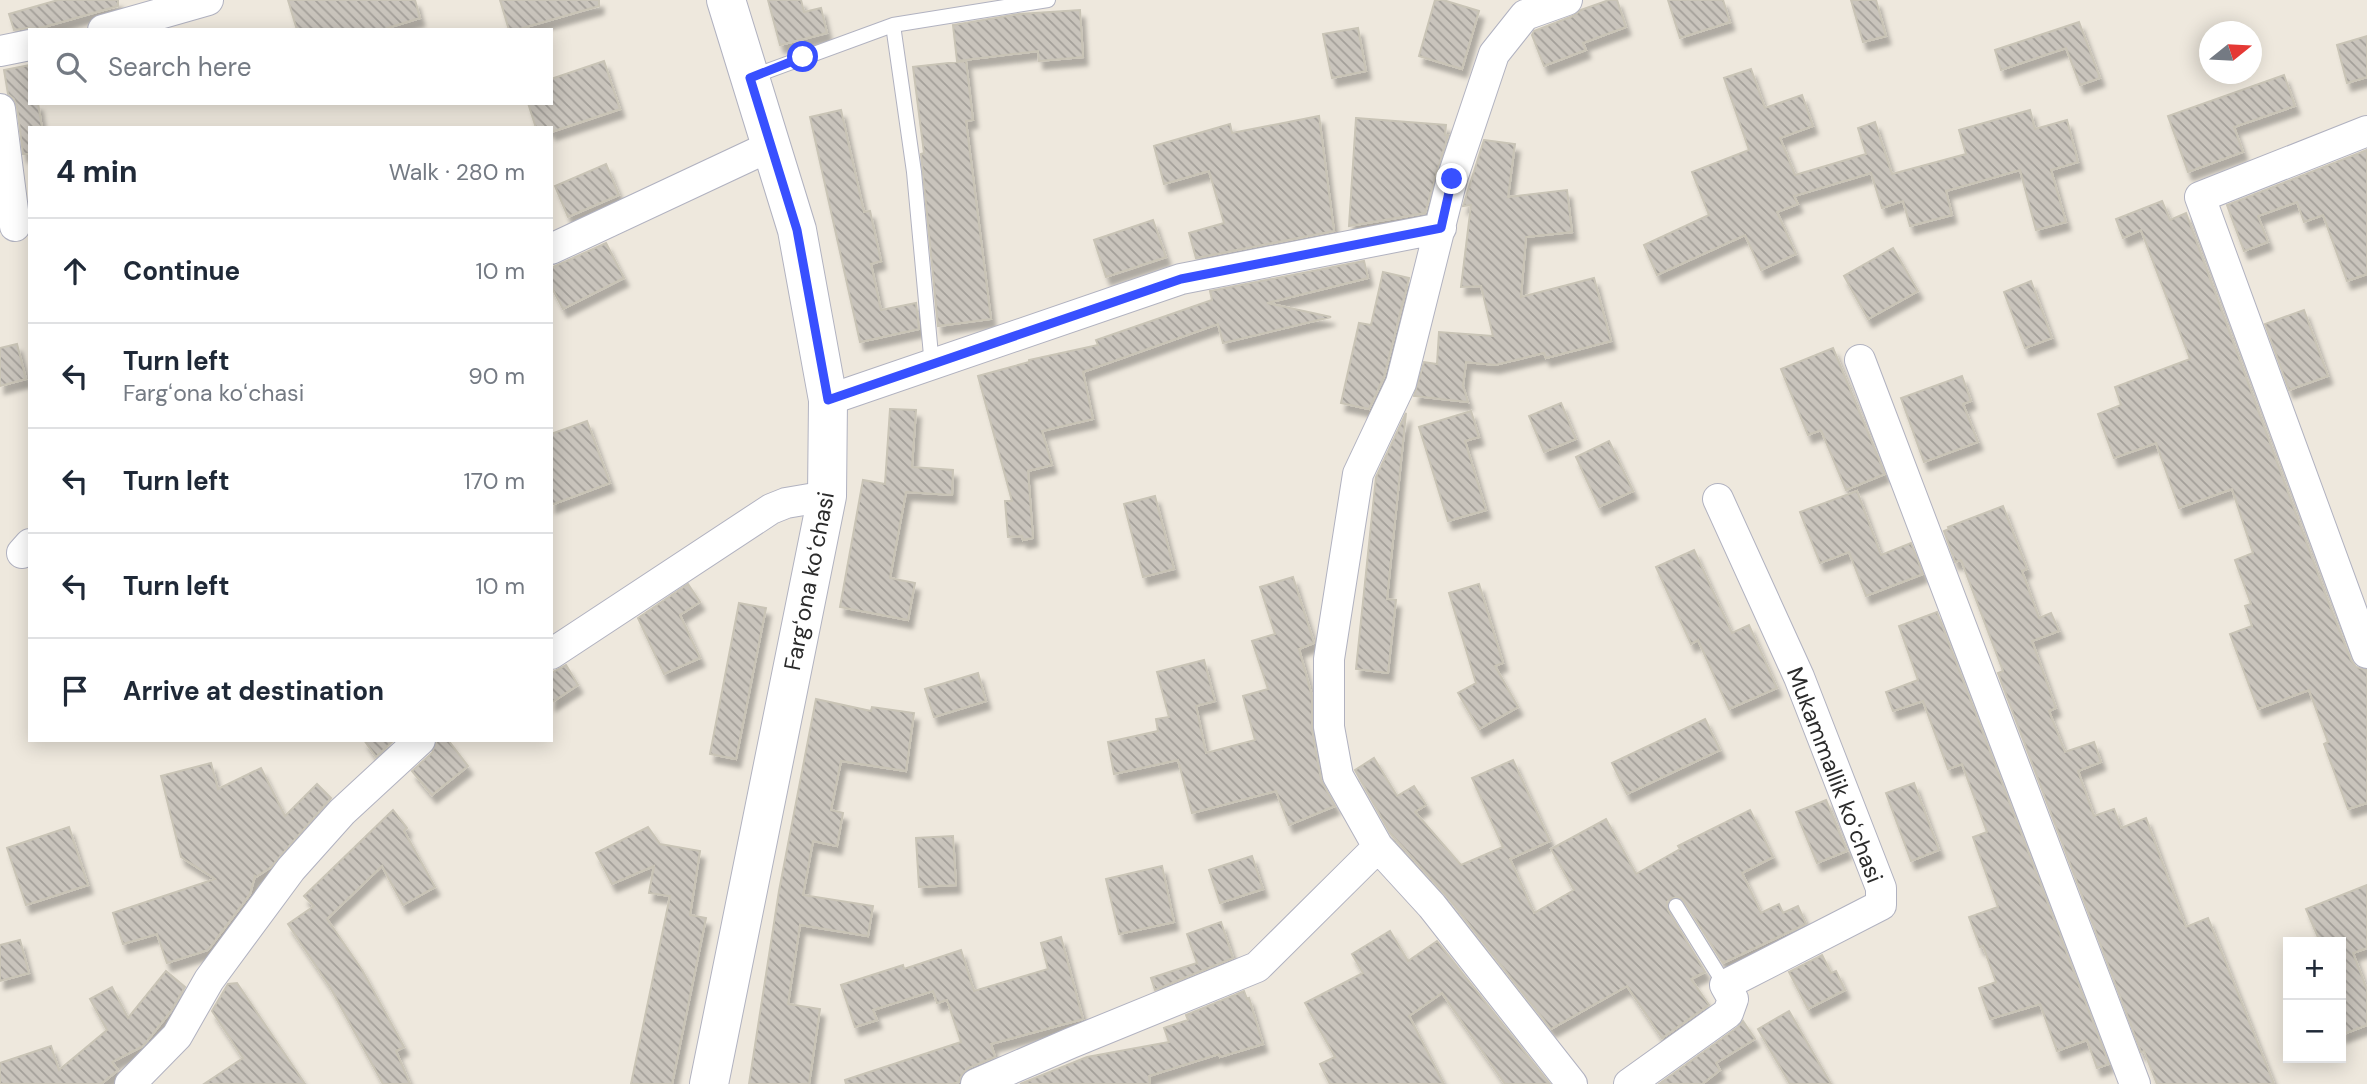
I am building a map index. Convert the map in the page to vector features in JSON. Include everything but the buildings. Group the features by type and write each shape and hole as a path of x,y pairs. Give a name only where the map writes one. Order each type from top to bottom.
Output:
{"street":[{"path":"110,28 208,0"},
{"name":"Fargʻona koʻchasi","path":"709,1084 827,496 828,400 797,230 726,0"},
{"path":"1567,0 1525,15 1494,54 1452,179 1401,383 1358,474 1329,659 1329,727 1338,776 1378,847 1432,906 1572,1084"},
{"path":"0,51 28,45"},
{"path":"0,108 15,226"},
{"path":"2367,131 2200,197 2367,653"},
{"path":"553,248 771,146"},
{"path":"828,400 1181,279 1441,228"},
{"path":"1860,360 2136,1084"},
{"path":"553,653 771,509 786,503 827,496"},
{"name":"Mukammallik koʻchasi","path":"1718,499 1799,677 1881,888 1881,905 1725,985"},
{"path":"130,1084 177,1036 209,980 291,869 342,812 418,742"},
{"path":"976,1084 1257,967 1378,847"},
{"path":"1629,1084 1728,1013 1733,999 1725,985"}],"lane":[{"path":"750,78 893,25 1048,0"},
{"path":"893,25 914,172 932,366"},
{"path":"1676,906 1725,985"}],"route":[{"path":"803,57 750,78 797,230 828,400 1181,279 1441,228 1452,179"}]}
